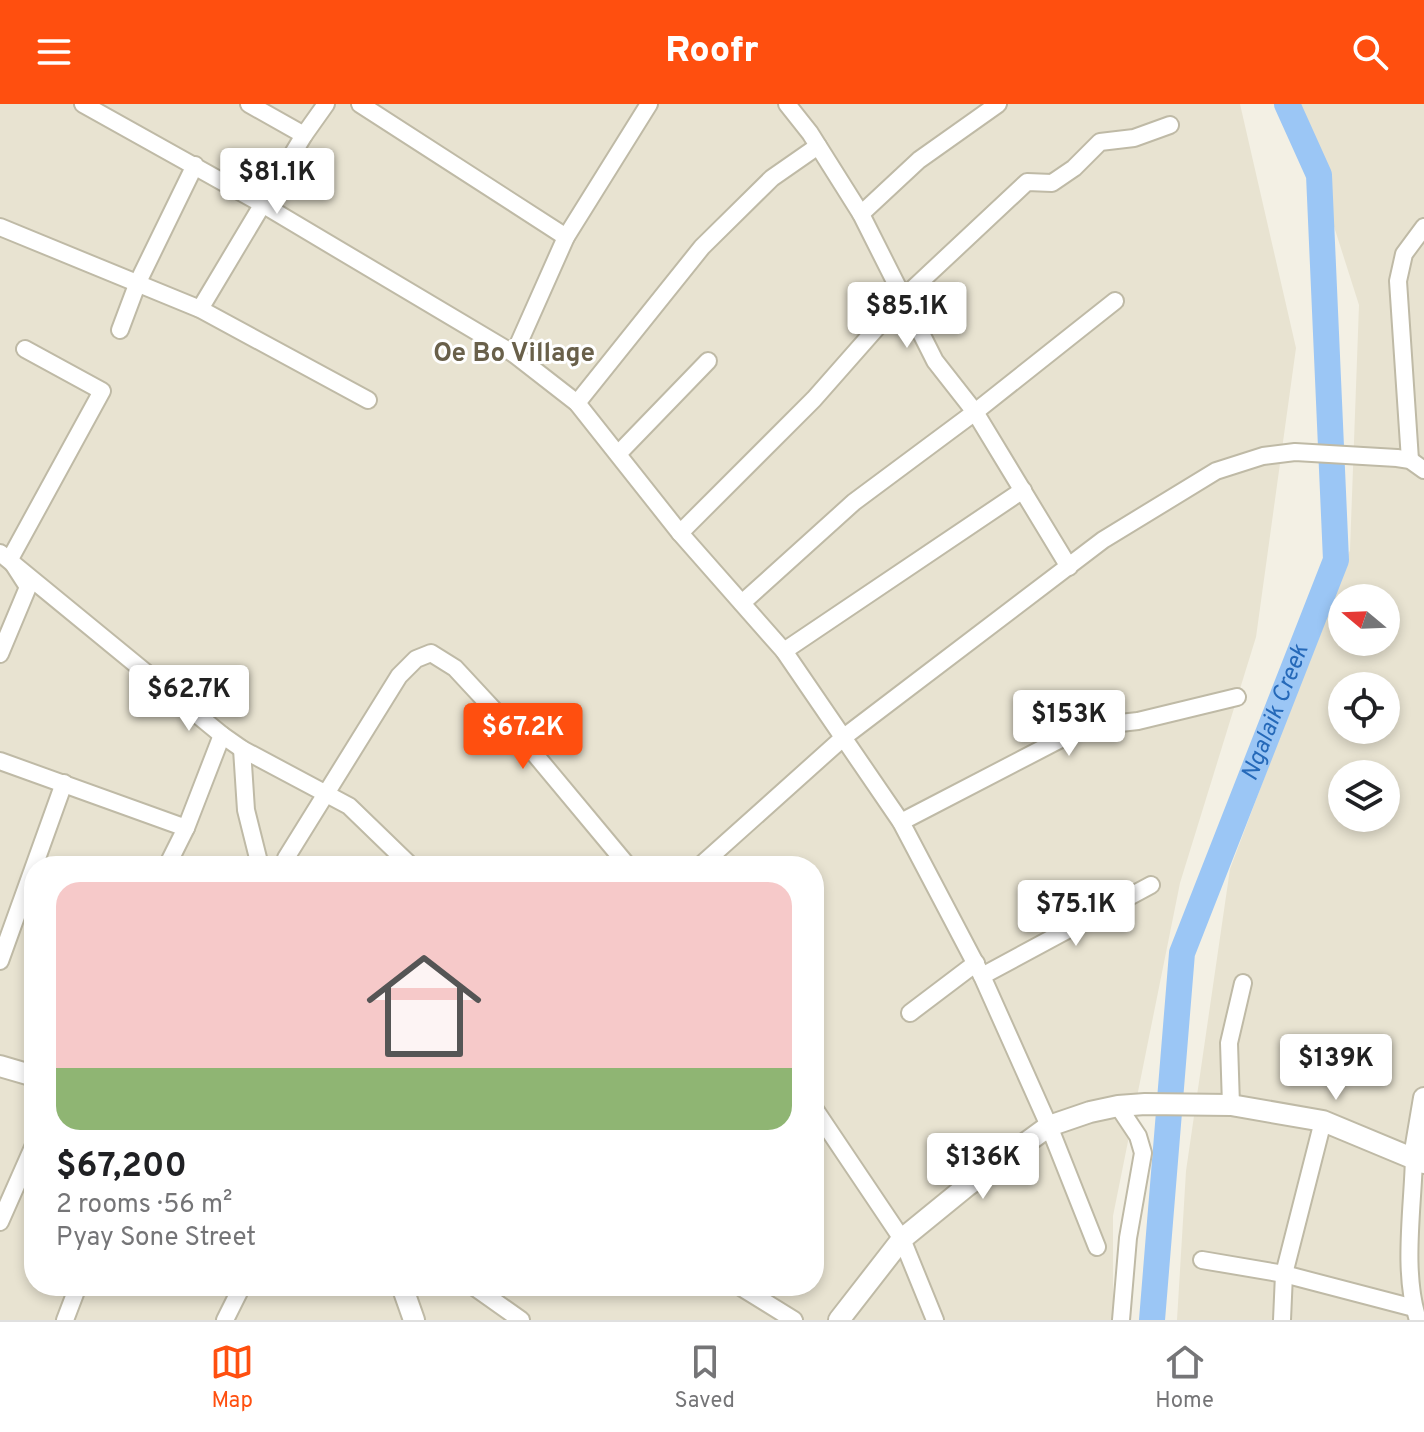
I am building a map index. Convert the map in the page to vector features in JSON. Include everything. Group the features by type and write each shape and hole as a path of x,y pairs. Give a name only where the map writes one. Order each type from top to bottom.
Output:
{"street":[{"path":"249,104 304,135"},
{"path":"200,309 304,135 326,104"},
{"path":"360,104 566,237"},
{"path":"514,354 566,237 649,104"},
{"path":"787,104 861,214 935,361 975,412 1069,567"},
{"path":"861,214 919,160 998,104"},
{"path":"88,105 514,354 577,403 680,533 784,651 901,822 979,969 1049,1126 1097,1247"},
{"path":"680,533 814,399 903,298 1027,182 1052,183 1074,168 1100,142 1134,138 1170,125"},
{"path":"577,403 702,247 772,178 818,146"},
{"path":"120,330 138,282 195,165"},
{"path":"0,227 200,309 368,400"},
{"path":"711,856 844,737 1103,540 1216,471 1263,456 1295,452 1410,463 1398,281 1404,254 1424,227"},
{"path":"742,603 854,502 975,412 1115,301"},
{"path":"5,556 102,391 25,349"},
{"path":"618,454 708,361"},
{"path":"784,651 1023,490"},
{"path":"0,654 28,587 5,556"},
{"path":"5,556 222,735 242,749 349,806 401,856"},
{"path":"0,610 16,617"},
{"path":"287,856 399,676 416,659 431,653 455,668 533,752 620,856"},
{"path":"901,822 1084,727 1138,721 1237,697"},
{"path":"172,856 222,735"},
{"path":"242,749 246,810 258,856"},
{"path":"0,761 186,828"},
{"path":"38,856 64,783"},
{"path":"910,1013 979,969 1151,885"},
{"path":"0,961 24,894"},
{"path":"1230,1104 1229,1043 1243,983"},
{"path":"0,1066 24,1073"},
{"path":"1202,1260 1284,1274 1416,1314 1410,1249 1424,1098"},
{"path":"839,1320 902,1239 967,1186 1049,1126 1118,1106 1230,1104 1323,1121 1419,1160"},
{"path":"1118,1106 1138,1136 1143,1153 1128,1238 1121,1320"},
{"path":"1282,1320 1284,1274 1323,1121"},
{"path":"824,1123 902,1239 935,1320"},
{"path":"0,1222 24,1168"},
{"path":"65,1320 74,1296"},
{"path":"225,1320 237,1296"},
{"path":"406,1296 414,1320"},
{"path":"487,1296 521,1320"},
{"path":"759,1296 794,1320"}],"shaded area":[{"path":"0,104 1240,104 1296,348 1256,637 1180,883 1113,1216 1113,1320 0,1320"},
{"path":"1295,104 1424,104 1424,1320 1177,1320 1186,1171 1230,869 1328,608 1328,656 1400,656 1400,584 1337,584 1350,550 1359,305"}],"waterway":[{"name":"Ngalaik Creek","path":"1152,1320 1182,953 1336,560 1319,175 1287,104"}],"district":[{"name":"Oe Bo Village","path":"514,354"}]}
